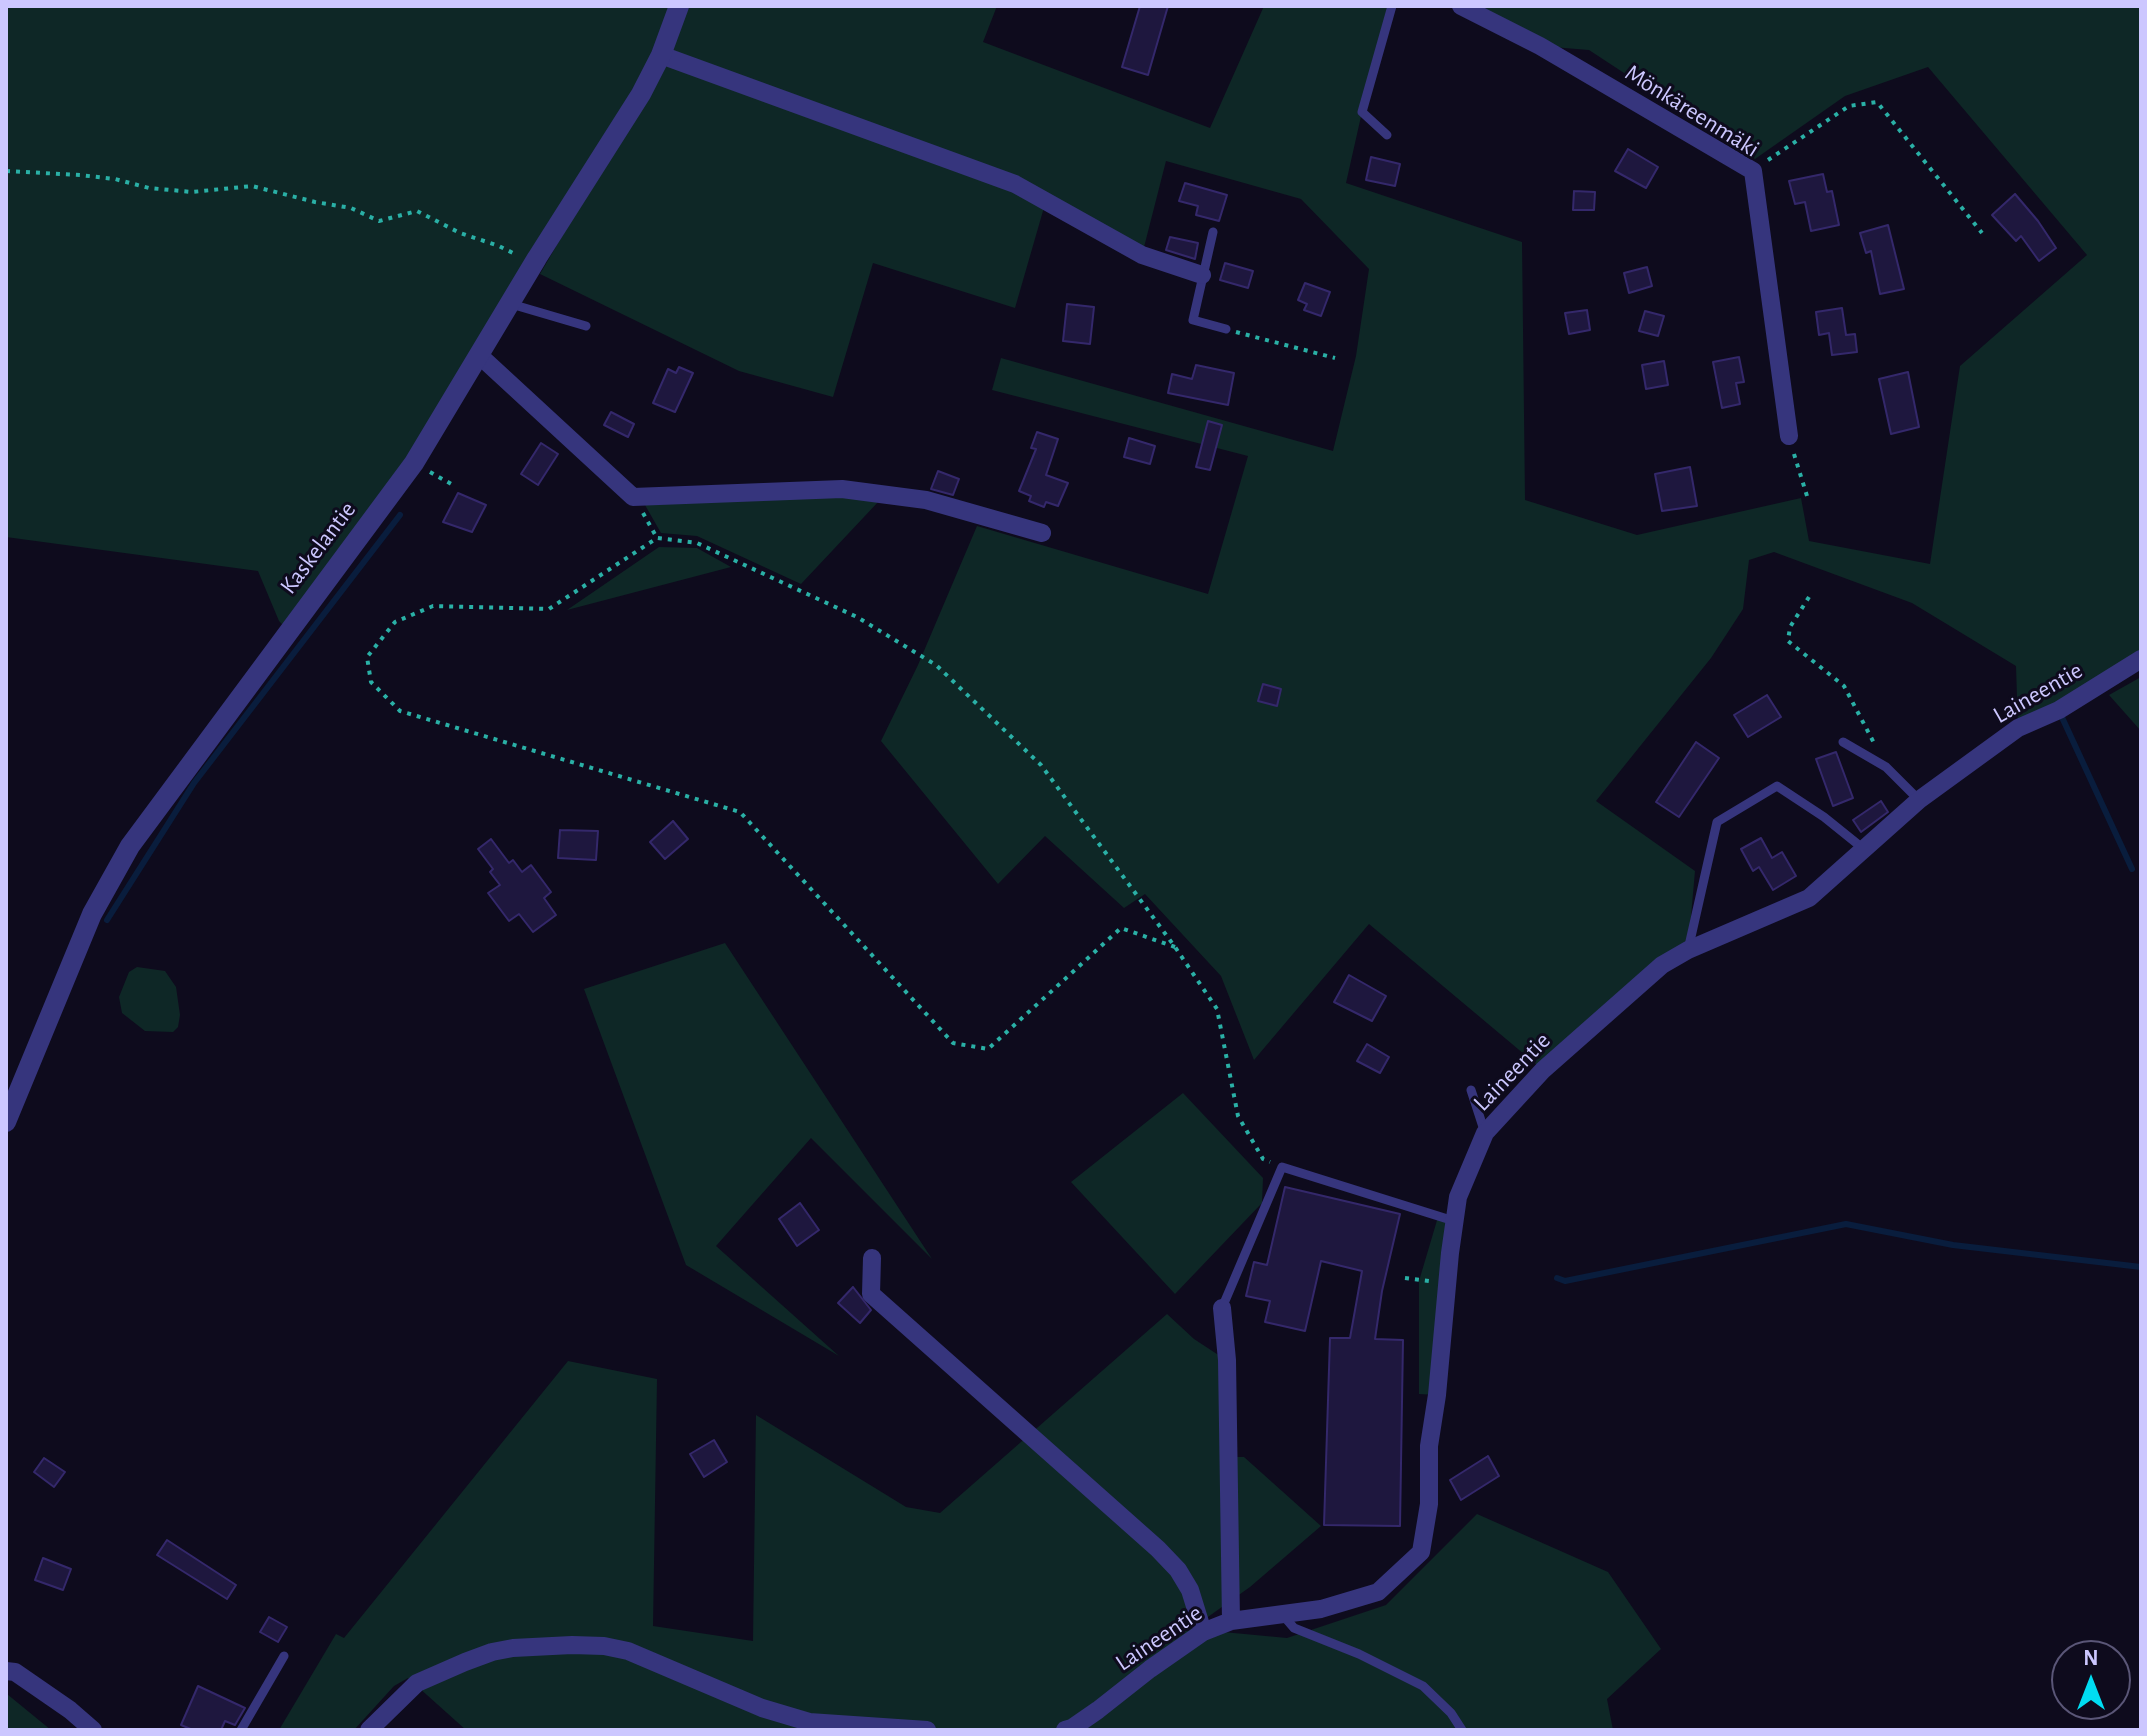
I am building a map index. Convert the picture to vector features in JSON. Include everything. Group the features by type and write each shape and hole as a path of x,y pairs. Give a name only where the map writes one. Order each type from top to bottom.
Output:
{"street":[{"name":"Kaskelantie","path":"6,1122 13,1084 92,914 130,846 414,463 537,258 641,94 661,55 679,6"},
{"name":"Mönkäreenmäki","path":"1461,6 1540,46 1753,171 1789,436"},
{"path":"661,55 1015,184 1142,255 1202,275"},
{"path":"479,355 633,497 842,489 926,500 1042,533"},
{"name":"Laineentie","path":"1065,1730 1098,1710 1203,1632 1231,1621 1321,1609 1378,1592 1421,1552 1429,1504 1429,1446 1458,1197 1485,1133 1543,1070 1662,965 1688,950 1809,898 1919,800 2018,728 2059,710 2141,659"},
{"path":"872,1258 871,1294 1158,1549 1178,1570 1190,1590 1203,1632"},
{"path":"1222,1308 1227,1360 1231,1621"},
{"path":"369,1730 417,1683 465,1662 513,1648 572,1645 604,1646 628,1651 762,1708 809,1722 927,1730"},
{"path":"6,1671 15,1672 93,1730"}],"lane":[{"path":"1387,135 1362,112 1392,6"},
{"path":"1213,232 1193,320 1226,329"},
{"path":"511,304 586,326"},
{"path":"1843,742 1886,767 1919,800"},
{"path":"1688,950 1717,822 1777,786 1824,817 1865,850"},
{"path":"1471,1090 1485,1133"},
{"path":"1222,1308 1282,1167 1454,1221"},
{"path":"1282,1614 1294,1628 1359,1654 1423,1686 1451,1713 1462,1730"},
{"path":"241,1730 284,1656"}],"path":[{"path":"1753,171 1849,106 1877,102 1982,233"},
{"path":"6,171 92,177 149,188 192,192 252,186 351,208 379,221 417,211 460,233 499,246 515,255 537,258"},
{"path":"1226,329 1335,358"},
{"path":"1789,436 1807,496"},
{"path":"414,463 453,485"},
{"path":"633,497 657,538"},
{"path":"1175,947 1121,928 988,1049 953,1043 740,812 400,711 371,682 367,657 395,622 433,606 549,609 657,538 697,543 857,617 936,665 1041,765 1175,947 1217,1009 1238,1116 1263,1159 1282,1167"},
{"path":"1809,597 1790,627 1788,641 1844,686 1886,767"},
{"path":"1405,1278 1447,1282"}],"green space":[{"path":"6,6 997,6 983,42 1210,128 1264,6 1392,6 1346,183 1522,242 1525,500 1637,535 1801,498 1809,541 1930,564 1960,366 2087,255 1928,67 1845,96 1755,159 1589,50 1540,46 1461,6 2141,6 2141,659 2018,728 2016,666 1912,603 1774,552 1749,560 1743,609 1711,658 1596,801 1695,871 1688,950 1543,1070 1369,924 1254,1060 1221,976 1145,894 1124,908 1045,836 998,884 881,741 918,665 977,526 1208,594 1248,456 992,390 1001,358 1333,451 1356,356 1369,269 1301,199 1166,161 1142,255 1045,204 1015,308 873,263 833,397 739,371 540,274 664,61 661,55 414,463 288,630 279,621 258,571 6,537"},
{"path":"840,495 879,501 801,584 697,536 661,533 645,505"},
{"path":"659,547 697,548 731,567 567,610"},
{"path":"2141,677 2141,731 2109,695"},
{"path":"725,943 932,1259 811,1138 716,1246 839,1356 686,1265 584,989"},
{"path":"137,967 165,971 176,987 180,1015 178,1027 173,1032 145,1031 122,1013 119,997 129,972"},
{"path":"1183,1093 1263,1178 1262,1203 1175,1294 1071,1182"},
{"path":"1438,1217 1454,1221 1437,1395 1419,1394 1419,1281"},
{"path":"1167,1314 1194,1339 1223,1358 1220,1457 1244,1457 1321,1526 1250,1587 1191,1629 1287,1638 1386,1605 1477,1514 1608,1572 1661,1649 1607,1699 1613,1730 466,1730 408,1678 394,1686 354,1730 279,1730 336,1634 344,1638 568,1361 657,1379 653,1626 753,1641 756,1415 906,1507 940,1513"},
{"path":"7,1694 51,1730 6,1730"}],"building":[{"path":"1140,6 1168,6 1148,75 1122,67"},
{"path":"1628,149 1658,167 1646,188 1615,171"},
{"path":"1371,157 1400,164 1395,186 1366,180"},
{"path":"1823,174 1827,192 1832,191 1839,225 1811,231 1805,202 1795,204 1789,181"},
{"path":"1185,183 1227,195 1219,221 1196,215 1198,206 1179,201"},
{"path":"1574,191 1595,192 1594,210 1573,210"},
{"path":"2015,194 2056,248 2039,261 2021,236 2016,241 1992,215"},
{"path":"1888,225 1904,289 1880,294 1871,251 1866,253 1860,233"},
{"path":"1170,237 1198,243 1195,259 1166,250"},
{"path":"1225,263 1253,271 1248,288 1220,280"},
{"path":"1647,267 1652,286 1629,293 1624,273"},
{"path":"1305,283 1330,292 1321,316 1304,310 1307,304 1298,300"},
{"path":"1067,304 1094,307 1090,344 1063,341"},
{"path":"1842,308 1846,335 1855,334 1857,352 1832,355 1829,333 1819,335 1816,312"},
{"path":"1587,310 1590,330 1569,334 1565,313"},
{"path":"1645,311 1664,316 1658,336 1639,331"},
{"path":"1739,357 1744,382 1736,383 1740,404 1722,408 1713,362"},
{"path":"1664,361 1668,385 1646,389 1642,365"},
{"path":"1196,365 1234,373 1228,405 1168,393 1172,374 1192,379"},
{"path":"679,367 693,373 675,412 653,403 668,369 676,373"},
{"path":"1908,372 1919,427 1891,434 1879,379"},
{"path":"611,412 634,424 628,437 604,425"},
{"path":"1208,421 1222,425 1210,470 1196,467"},
{"path":"1037,432 1058,439 1046,475 1068,483 1058,506 1046,502 1044,507 1029,501 1031,496 1019,491 1036,449 1031,448"},
{"path":"1129,438 1155,446 1150,464 1124,457"},
{"path":"541,443 558,454 538,485 521,474"},
{"path":"1690,467 1697,506 1662,511 1655,474"},
{"path":"938,471 959,479 953,495 931,489"},
{"path":"458,493 486,505 472,532 443,522"},
{"path":"1263,684 1281,689 1277,706 1258,701"},
{"path":"1767,695 1781,717 1748,737 1734,715"},
{"path":"1696,742 1719,758 1679,817 1656,802"},
{"path":"1836,752 1853,798 1833,806 1816,759"},
{"path":"1881,801 1888,812 1861,832 1853,820"},
{"path":"673,821 688,839 665,859 650,842"},
{"path":"560,830 598,831 596,860 558,858"},
{"path":"1761,838 1772,858 1782,852 1796,876 1773,890 1759,867 1753,871 1741,849"},
{"path":"491,839 509,863 513,860 522,872 531,865 551,892 544,898 556,915 533,932 519,914 509,921 488,893 500,885 478,849"},
{"path":"1349,975 1386,996 1372,1021 1334,1002"},
{"path":"1367,1044 1389,1057 1380,1073 1357,1061"},
{"path":"1285,1187 1400,1214 1382,1291 1375,1339 1403,1340 1400,1526 1324,1525 1330,1338 1350,1338 1362,1271 1321,1261 1305,1331 1265,1322 1270,1301 1246,1296 1254,1262 1267,1265"},
{"path":"800,1203 819,1230 797,1246 779,1219"},
{"path":"853,1287 871,1310 860,1323 838,1303"},
{"path":"714,1440 727,1462 704,1477 690,1454"},
{"path":"1488,1456 1499,1476 1461,1500 1450,1480"},
{"path":"44,1458 65,1472 54,1487 34,1472"},
{"path":"167,1540 236,1585 227,1599 157,1555"},
{"path":"43,1558 71,1569 63,1590 35,1580"},
{"path":"269,1617 287,1627 278,1642 260,1632"},
{"path":"198,1686 245,1708 235,1725 225,1721 221,1730 193,1730 181,1725"}],"waterway":[{"path":"107,920 194,783 400,515"},
{"path":"2060,713 2132,869"},
{"path":"1557,1278 1565,1281 1846,1224 1953,1245 2141,1267"}]}
